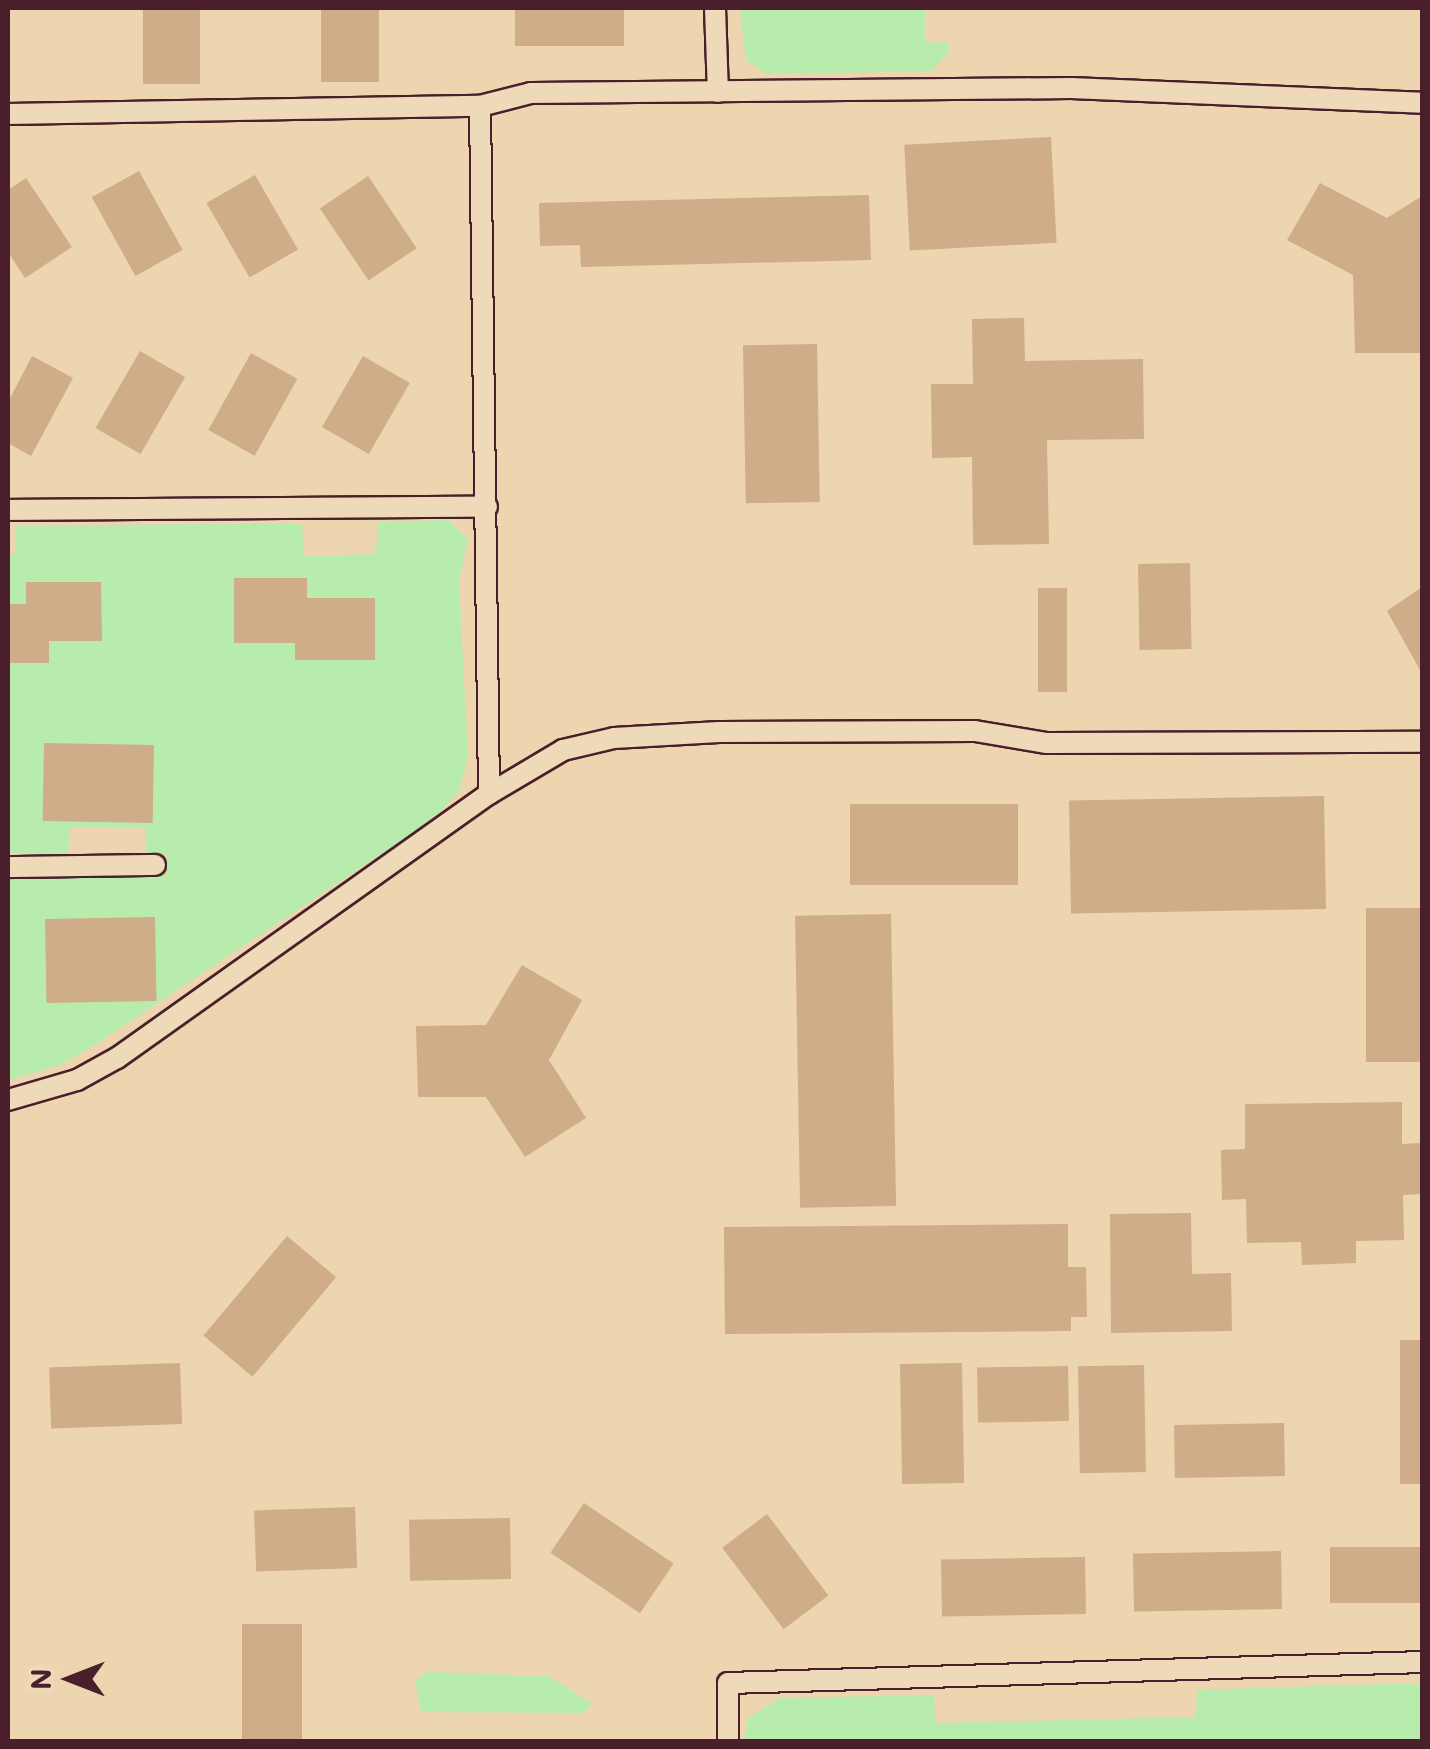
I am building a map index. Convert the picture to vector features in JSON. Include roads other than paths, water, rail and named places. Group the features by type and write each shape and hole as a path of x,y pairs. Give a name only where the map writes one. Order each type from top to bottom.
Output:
{"lane":[{"path":"715,8 718,92"},
{"path":"8,114 480,106 531,93 1194,88 1422,103"},
{"path":"480,106 488,794"},
{"path":"8,510 487,507"},
{"path":"8,1100 50,1090 117,1058 488,794 563,750 664,734 975,730 1047,743 1422,742"},
{"path":"8,867 155,865"},
{"path":"728,1742 728,1683 1422,1662"}]}
